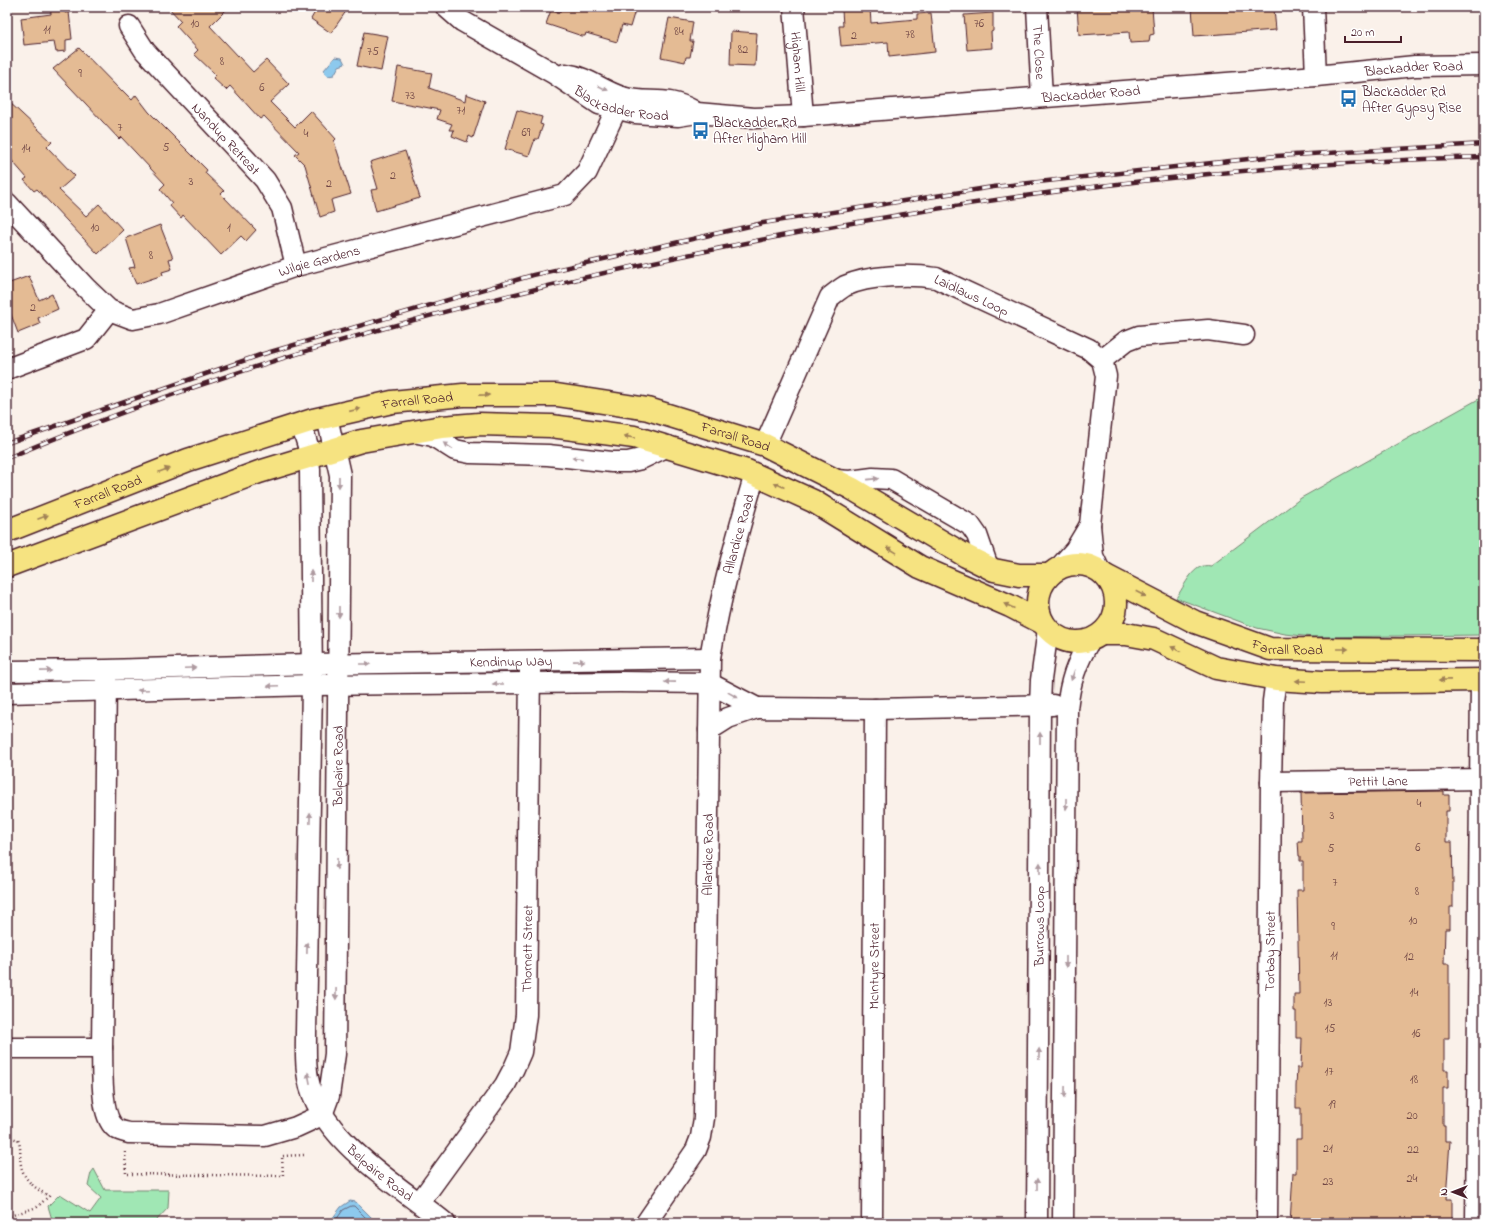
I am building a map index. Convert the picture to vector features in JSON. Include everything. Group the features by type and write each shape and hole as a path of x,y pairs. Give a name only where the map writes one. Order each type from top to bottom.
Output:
{"main road":[{"name":"Farrall Road","path":"7,531 188,460 327,417 392,402 463,395 557,395 648,408 765,445 834,480 966,556 994,570 1019,575 1054,571"},
{"name":"Farrall Road","path":"7,566 259,472 361,441 412,432 479,424 551,426 634,437 668,446 755,474 813,501 920,567 1010,606 1046,626"},
{"name":"Farrall Road","path":"7,553 76,528 110,527"},
{"path":"1096,637 1111,624 1116,611 1116,599 1113,586 1103,574 1084,564 1071,564 1054,571 1042,585 1038,597 1038,611 1052,634 1064,640 1077,643 1096,637 1126,634 1154,638 1216,668 1276,679 1322,682 1482,680"},
{"name":"Farrall Road","path":"1103,574 1195,622 1270,649 1484,650"}],"street":[{"name":"Blackadder Road","path":"446,7 467,14 553,73 576,76 620,103 680,103 697,112 754,118 803,116 1316,76 1415,66 1484,65"},
{"name":"Higham Hill","path":"794,7 803,116"},
{"name":"The Close","path":"1037,7 1042,97"},
{"path":"1313,7 1316,76"},
{"name":"Nandup Retreat","path":"129,26 144,51 265,180 282,208 296,266"},
{"name":"Wilgie Gardens","path":"7,203 86,288 109,310 133,319 159,314 296,266 565,194 587,172 620,103"},
{"name":"Laidlaws Loop","path":"765,445 830,297 844,286 863,280 918,275 936,278 1089,349 1102,360"},
{"path":"7,369 86,339 109,310"},
{"path":"1103,574 1093,556 1090,526 1106,376 1102,360 1126,341 1139,336 1208,330 1244,335"},
{"name":"Belpaire Road","path":"322,1114 329,1096 335,1054 339,685 340,475 327,417"},
{"name":"Belpaire Road","path":"301,424 308,446 309,457 312,664 306,1055 308,1079 322,1114 348,1147 445,1223"},
{"name":"Farrall Road","path":"412,432 434,436 455,450 470,453 548,455 612,462 628,462 641,459 668,446"},
{"name":"Allardice Road","path":"646,1223 696,1150 704,1118 710,658 715,626 740,525 755,474"},
{"name":"Farrall Road","path":"834,480 850,481 873,478 891,479 970,526 976,535 988,567"},
{"path":"1054,571 1075,550 1090,526"},
{"name":"Burrows Loop","path":"1037,1223 1040,706 1046,626"},
{"name":"Burrows Loop","path":"1063,1223 1066,1028 1067,703 1070,681 1075,668 1096,637"},
{"name":"Kendinup Way","path":"7,671 106,670 312,664 430,664 710,658"},
{"path":"619,660 619,682"},
{"name":"Thornett Street","path":"420,1202 505,1085 521,1052 526,1015 530,662"},
{"path":"430,664 430,684"},
{"path":"106,670 102,1048 105,1108 109,1121 116,1129 128,1134 265,1136 296,1127 322,1114"},
{"name":"Torbay Street","path":"1267,1223 1271,782 1273,701 1276,679"},
{"path":"1476,1223 1482,680"},
{"name":"Kendinup Way","path":"7,692 106,691 312,685 619,682 709,683"},
{"path":"709,683 757,708"},
{"path":"710,730 728,718 757,708 875,709 1020,705 1040,706 1067,703"},
{"name":"McIntyre Street","path":"872,1223 875,709"},
{"name":"Pettit Lane","path":"1271,782 1482,780"},
{"path":"1040,837 1066,836"},
{"path":"1039,933 1066,933"},
{"path":"1039,1030 1066,1028"},
{"path":"7,1048 102,1048"},
{"path":"1037,1126 1065,1125"}],"path":[{"path":"7,1136 18,1140 21,1147 21,1165 32,1186 49,1196 37,1207 7,1217"}],"green space":[{"path":"1484,396 1484,635 1313,637 1285,634 1257,628 1176,598 1194,571 1205,566 1211,566 1301,498"},
{"path":"94,1169 105,1190 169,1190 168,1208 154,1223 53,1223 48,1206 60,1194 90,1213 101,1198 88,1186 91,1173"}],"water":[{"path":"335,57 342,58 345,64 339,66 334,75 328,76 324,70"},
{"path":"350,1201 356,1202 377,1223 329,1223 341,1207"}],"building":[{"path":"50,7 65,7 65,13 69,12 72,39 66,40 66,51 56,52 54,42 24,45 21,18 51,14"},
{"path":"168,7 229,7 210,26 253,72 266,60 289,84 270,102 295,127 311,111 336,139 334,141 351,194 331,200 334,212 320,217 305,165 295,155 299,152 264,116 260,119 230,86 226,90 213,78 216,75 194,54 198,50 176,26 181,21"},
{"path":"318,7 349,7 331,33 311,19"},
{"path":"561,7 636,7 630,27 622,25 617,42 586,33 585,36 582,36 546,24 551,10 560,12"},
{"path":"1077,7 1152,7 1154,34 1150,35 1149,42 1130,43 1129,32 1079,35"},
{"path":"1192,7 1271,7 1271,9 1274,9 1276,30 1194,36"},
{"path":"870,8 871,23 917,19 917,14 931,13 935,52 889,57 888,42 841,46 839,26 843,26 842,10"},
{"path":"993,13 993,31 991,32 992,48 967,50 964,15"},
{"path":"669,18 693,22 690,41 693,41 690,57 686,57 685,62 661,57"},
{"path":"731,31 757,33 755,66 730,65"},
{"path":"364,32 388,36 381,71 357,66"},
{"path":"79,48 122,92 123,91 132,100 136,95 149,112 207,170 205,173 224,191 221,194 256,230 246,241 241,236 221,255 183,215 181,218 169,205 172,203 160,189 165,184 121,137 119,139 53,69"},
{"path":"398,67 432,73 429,88 465,101 466,94 485,101 473,138 469,136 467,142 452,136 454,130 449,130 452,124 437,119 440,110 392,101"},
{"path":"7,100 52,142 47,147 75,176 59,190 86,216 99,204 123,230 98,254 37,189 34,191 24,180 27,178 7,155"},
{"path":"517,110 542,117 540,124 543,125 538,139 535,139 529,156 505,149"},
{"path":"405,151 420,198 376,211 371,190 378,189 370,162"},
{"path":"160,225 173,258 169,259 172,269 162,272 163,275 136,284 129,268 135,267 126,238"},
{"path":"29,276 39,300 52,294 58,309 38,318 40,324 18,333 7,304 7,284"},
{"path":"1444,791 1444,795 1449,795 1449,811 1446,811 1446,842 1452,842 1453,884 1453,907 1450,907 1450,929 1445,929 1444,964 1449,964 1449,1038 1444,1038 1444,1070 1448,1070 1448,1088 1443,1088 1443,1126 1445,1126 1445,1141 1450,1141 1446,1199 1452,1199 1452,1223 1290,1223 1293,1173 1296,1173 1296,1139 1301,1139 1301,1108 1296,1108 1296,1087 1297,1068 1301,1068 1302,1038 1296,1038 1296,1011 1294,1011 1294,994 1299,994 1297,890 1303,890 1303,861 1300,861 1298,841 1302,841 1301,793"}],"railway":[{"path":"7,443 260,355 533,275 763,223 993,187 1102,175 1276,156 1484,144"},
{"path":"7,458 101,421 196,387 388,327 486,301 682,256 868,220 1043,193 1131,182 1307,166 1396,160 1484,157"}],"place":[{"name":"Blackadder Rd After Gypsy Rise","path":"1349,99"},
{"name":"Blackadder Rd After Higham Hill","path":"700,130"}]}
